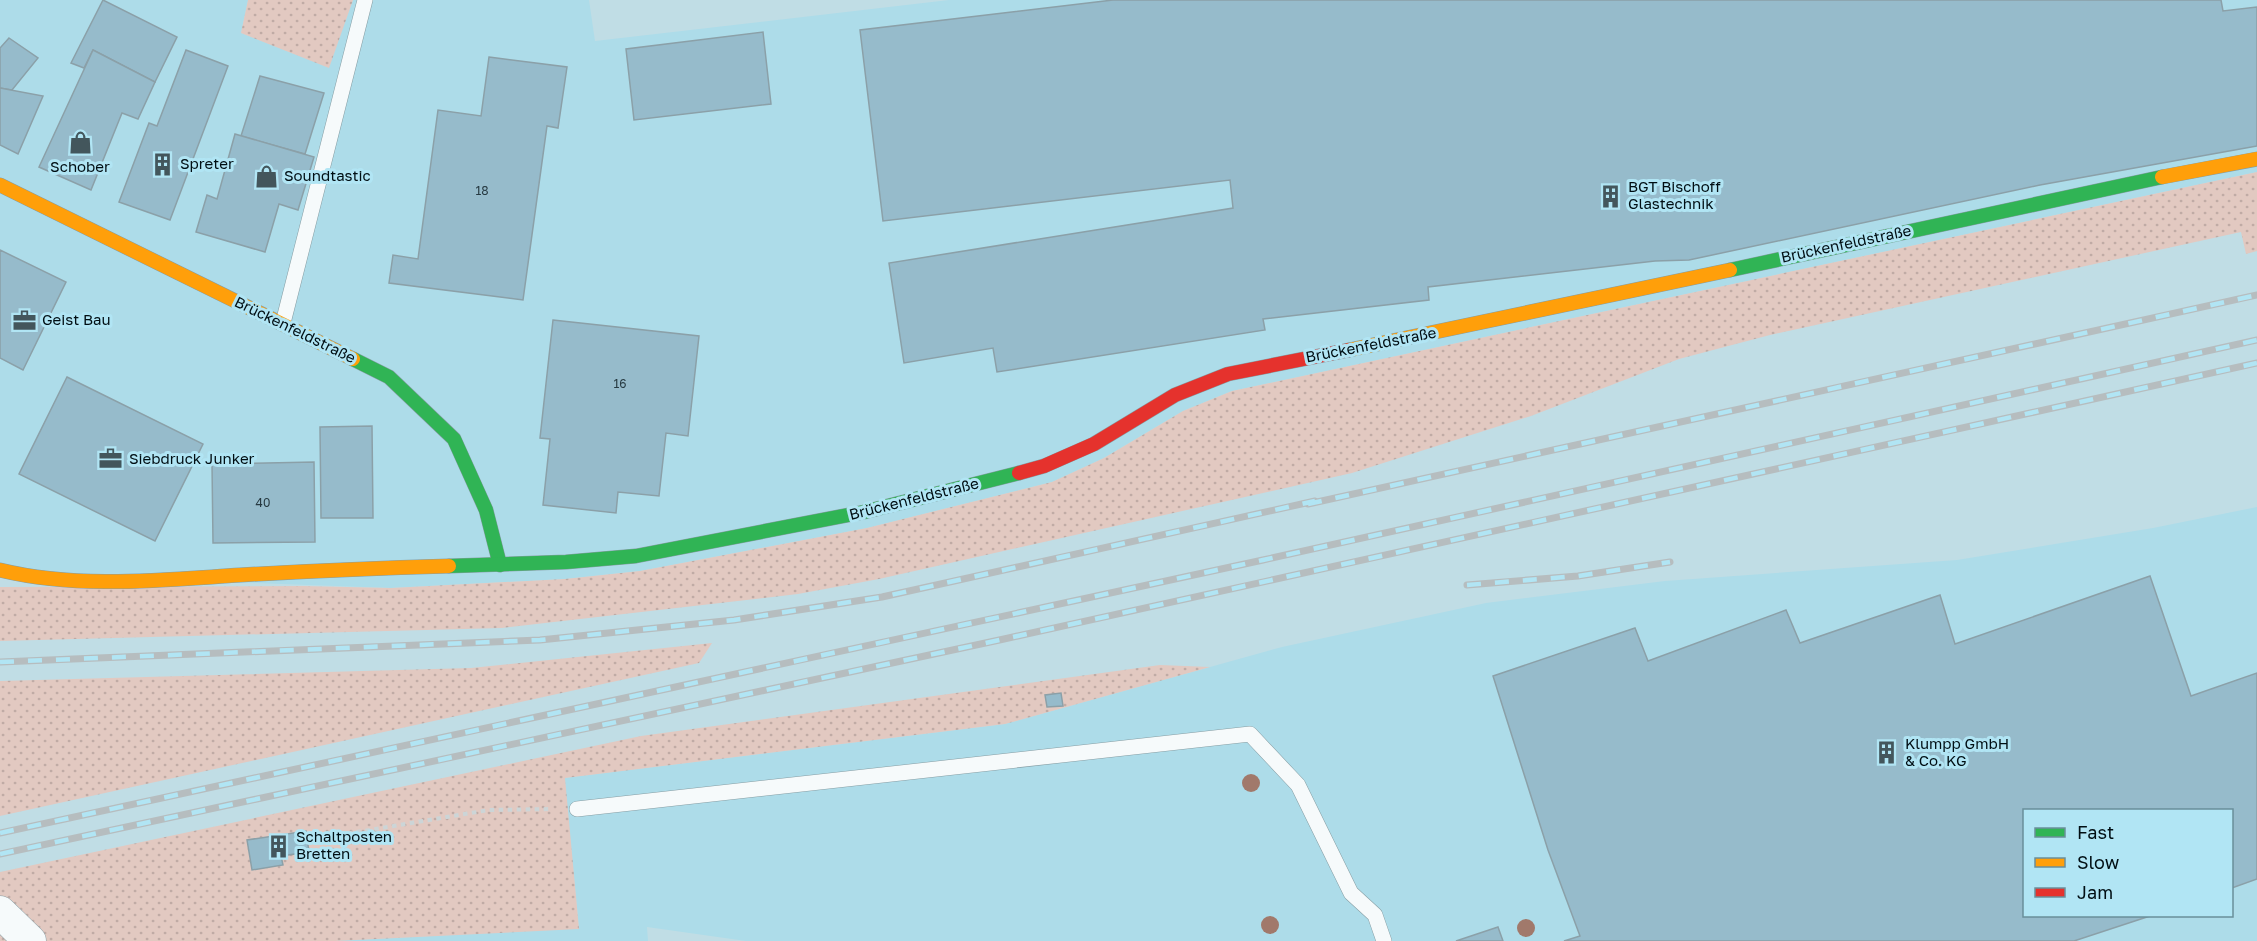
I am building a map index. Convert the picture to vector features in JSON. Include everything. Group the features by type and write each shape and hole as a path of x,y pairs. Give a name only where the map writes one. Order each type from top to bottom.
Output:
{"street":[{"name":"Brückenfeldstraße","path":"0,570 25,576 124,582 320,570 566,562 636,556 753,535 864,512 1044,466 1094,444 1174,395 1228,374 1458,328 2204,168 2257,159"},
{"name":"Brückenfeldstraße","path":"0,185 389,376 454,440 486,510 500,565"},
{"path":"0,912 30,941"}],"lane":[{"path":"283,323 365,0"},
{"path":"577,809 1250,734 1298,785 1351,893 1375,915 1384,941"}],"path":[{"path":"321,838 489,810 577,809"}],"shaded area":[{"path":"0,0 248,0 241,33 328,67 353,0 589,0 595,41 949,0 2257,0 2257,172 1232,391 1183,411 1104,458 1052,482 867,528 640,571 565,579 391,588 0,574"},
{"path":"248,0 353,0 329,68 241,33"},
{"path":"2257,172 2257,251 2246,254 2241,232 1770,335 1679,359 1531,416 1352,473 879,579 798,594 502,628 0,641 0,587 391,588 565,579 640,571 867,528 1052,482 1104,458 1183,411 1232,391"},
{"path":"2257,507 2257,941 746,941 647,927 648,941 335,941 579,928 564,778 1005,724 1282,647 1486,603 1665,581 1957,560 2153,528"},
{"path":"712,643 699,663 0,816 0,681 471,668"},
{"path":"1160,665 1210,667 1005,724 565,778 579,929 335,941 0,941 0,872 641,736"}],"building":[{"path":"103,0 177,37 155,82 93,50 84,68 71,63"},
{"name":"BGT Bischoff Glastechnik","path":"1113,0 2221,0 2223,11 2257,7 2257,146 2040,185 1689,260 1655,261 1428,287 1429,300 1263,319 1265,330 997,372 993,348 904,363 889,263 1233,208 1230,180 883,221 860,30"},
{"path":"763,32 771,104 634,120 626,49"},
{"path":"9,38 38,58 12,90 0,88 0,48"},
{"name":"Schober","path":"93,50 155,82 138,119 122,113 91,190 39,167"},
{"name":"Spreter","path":"186,50 228,66 170,220 119,202 149,123 157,126"},
{"path":"489,57 567,67 558,128 547,126 523,300 389,283 393,255 418,259 438,110 481,116"},
{"path":"260,76 324,93 305,154 241,136"},
{"path":"0,88 43,96 18,154 0,145"},
{"name":"Soundtastic","path":"235,134 314,157 298,210 279,204 265,252 196,232 207,195 217,199"},
{"name":"Geist Bau","path":"0,250 66,282 23,370 0,358"},
{"path":"553,320 699,336 688,436 666,433 659,496 618,492 616,513 543,505 550,439 540,438"},
{"name":"Siebdruck Junker","path":"67,377 203,444 155,541 19,474"},
{"path":"372,426 373,518 321,518 320,427"},
{"path":"314,462 315,542 213,543 212,464"},
{"name":"Klumpp GmbH & Co. KG","path":"2150,576 2191,696 2257,673 2257,879 2233,888 2233,809 2023,809 2023,917 2147,917 2074,941 1564,941 1580,936 1548,850 1493,676 1635,628 1648,661 1786,610 1800,643 1940,595 1955,644"},
{"path":"1061,693 1063,706 1047,707 1045,695"},
{"name":"Schaltposten Bretten","path":"306,831 309,852 281,856 283,865 252,870 247,840"},
{"path":"1498,927 1503,941 1456,941"}],"railway":[{"path":"1308,504 2257,295"},
{"path":"0,833 1263,560 2257,340"},
{"path":"0,854 1004,639 2257,363"},
{"path":"0,662 540,640 734,620 882,597 1315,501"},
{"path":"1467,585 1578,576 1670,562"}],"traffic: fast":[{"path":"1730,270 2162,177"},
{"path":"353,359 389,377 454,439 486,510 500,565"},
{"path":"449,566 566,562 636,556 864,512 1019,473"}],"traffic: slow":[{"path":"2162,177 2257,159"},
{"path":"0,185 353,359"},
{"path":"1349,350 1730,270"},
{"path":"0,570 59,580 120,582 449,566"}],"traffic: jam":[{"path":"1019,473 1044,466 1094,444 1175,395 1228,374 1349,350"}],"place":[{"name":"Schober","path":"80,143"},
{"name":"Spreter","path":"162,164"},
{"name":"Soundtastic","path":"266,176"},
{"name":"BGT Bischoff Glastechnik","path":"1610,196"},
{"name":"Geist Bau","path":"24,320"},
{"name":"Siebdruck Junker","path":"111,459"},
{"name":"Klumpp GmbH & Co. KG","path":"1887,753"},
{"name":"Schaltposten Bretten","path":"278,846"}]}
